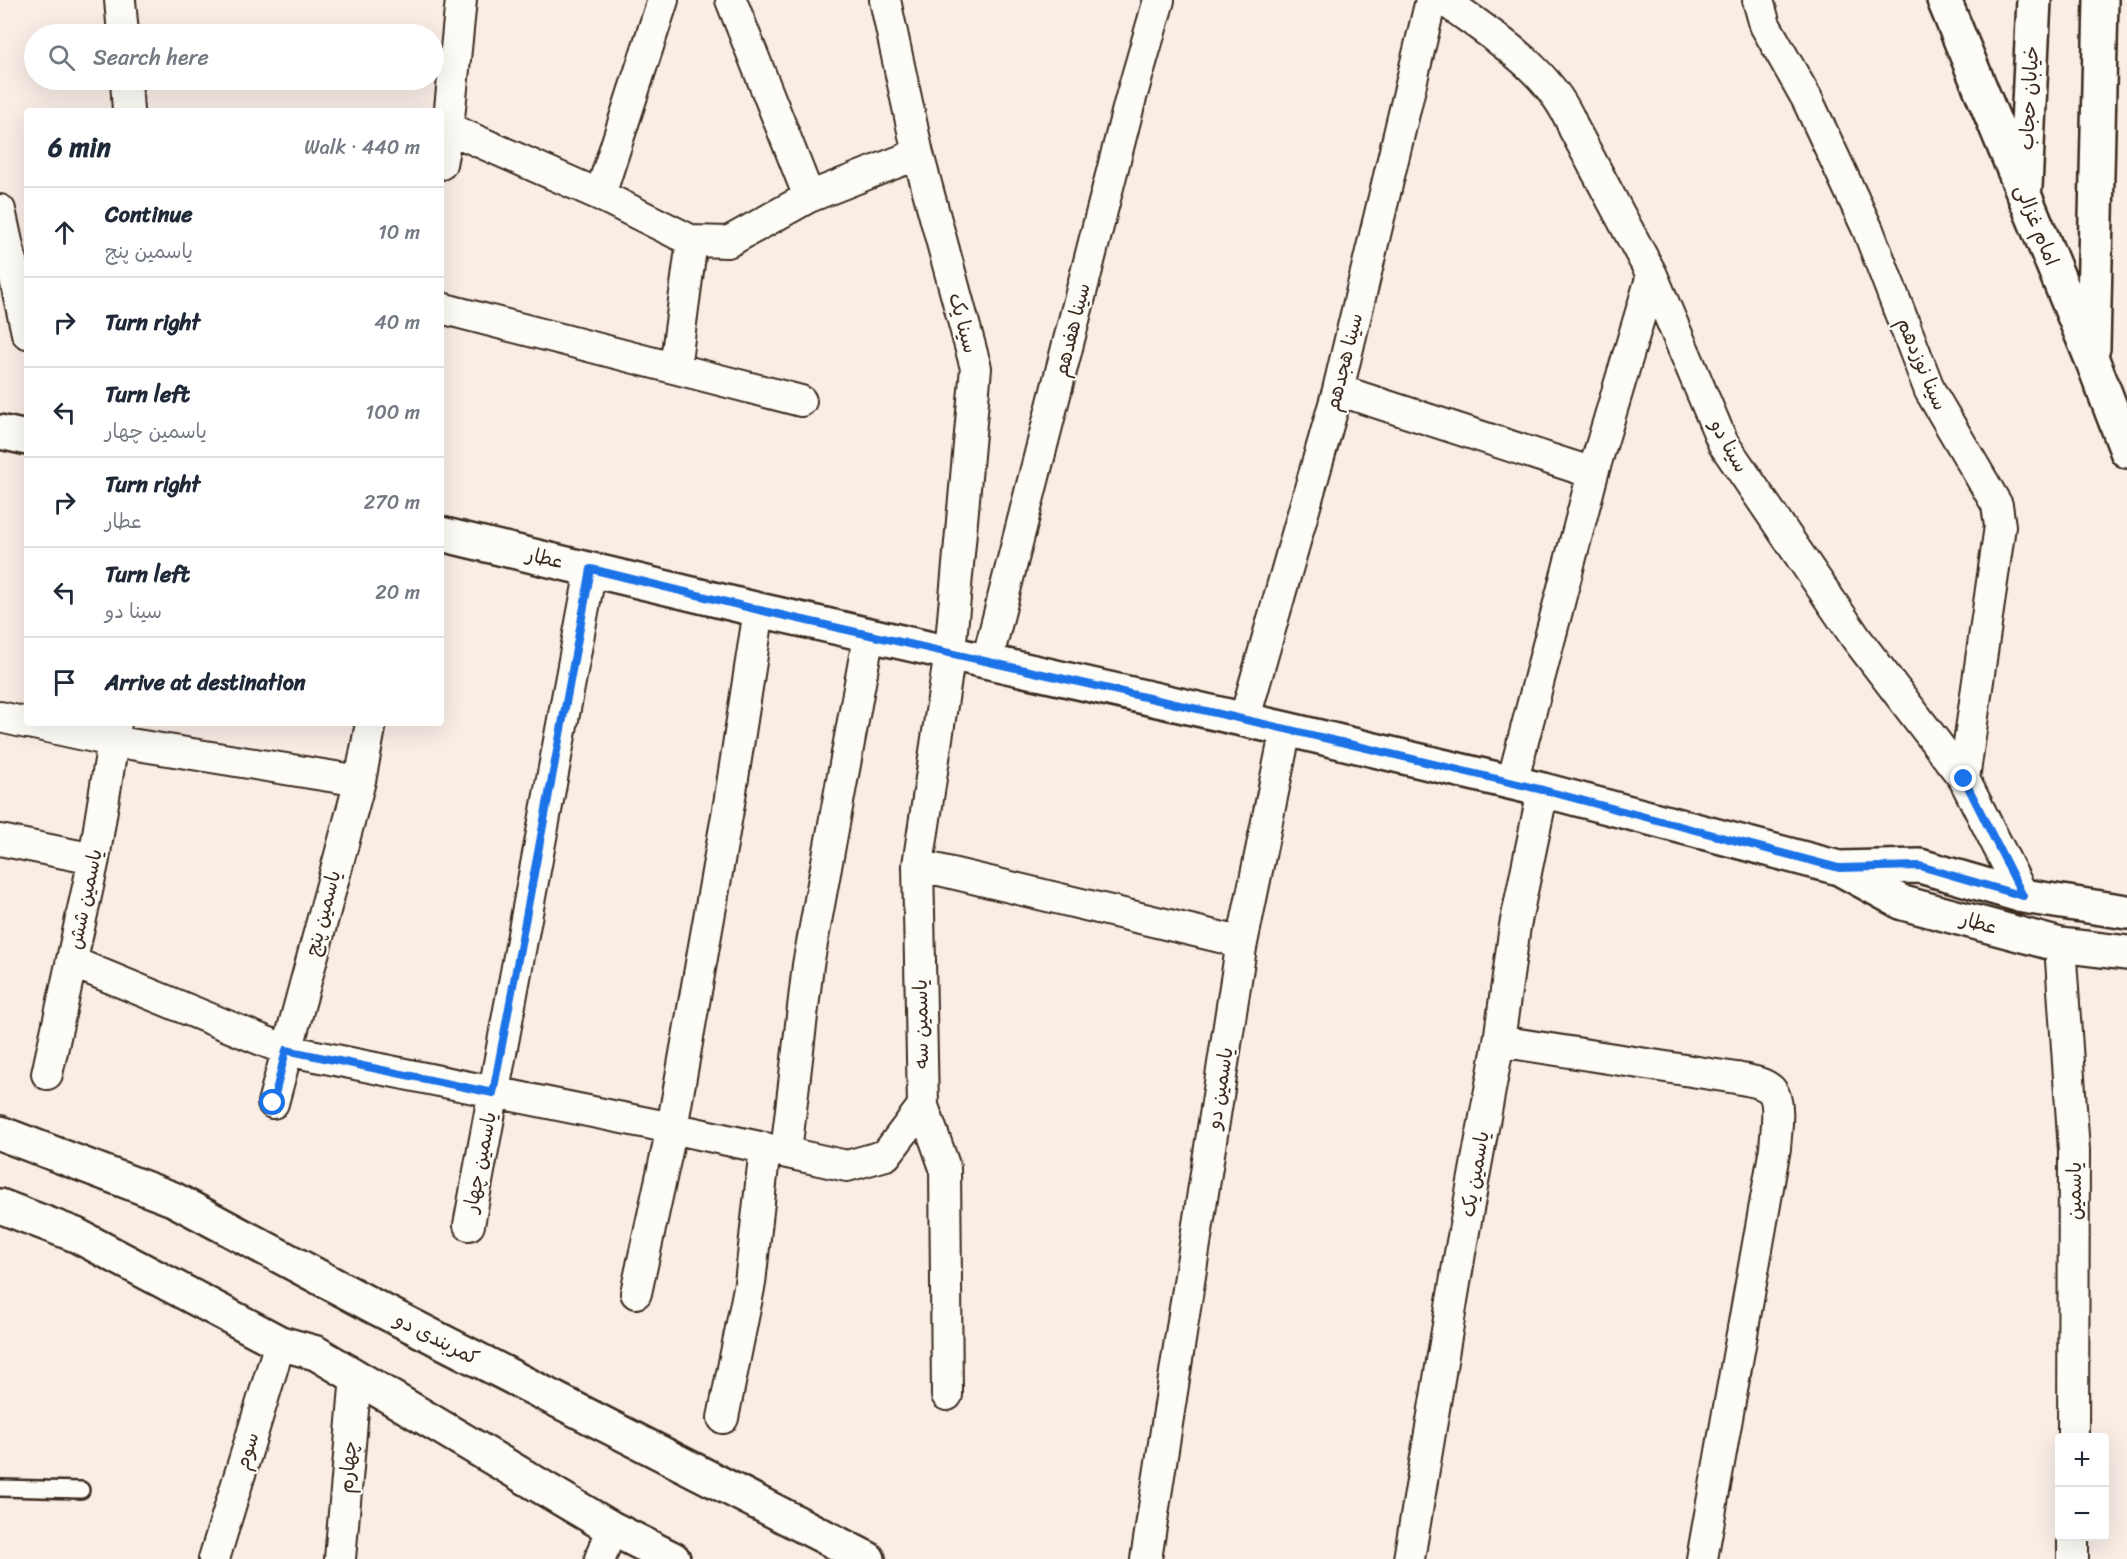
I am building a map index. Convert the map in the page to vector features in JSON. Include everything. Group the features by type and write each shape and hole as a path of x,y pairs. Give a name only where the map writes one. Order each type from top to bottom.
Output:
{"street":[{"path":"120,0 122,24"},
{"path":"444,149 461,0"},
{"path":"600,195 663,0"},
{"path":"731,0 809,197"},
{"name":"سینا یک","path":"885,0 918,154 976,368 951,652"},
{"name":"سینا هفدهم","path":"987,661 1130,101 1159,0"},
{"name":"سینا هجدهم","path":"1244,721 1338,390 1431,0"},
{"name":"سینا دو","path":"1444,0 1529,63 1568,112 1574,129 1652,275 1723,444 1856,638 1964,779 2023,896"},
{"name":"سینا نوزدهم","path":"1758,0 1765,25 1807,99 1868,230 1930,392 1997,505 2000,526 1964,779"},
{"name":"امام غزالی","path":"1944,0 2093,362 2127,451"},
{"name":"خیابان حجاب","path":"2025,196 2034,0"},
{"path":"2093,362 2101,0"},
{"path":"127,90 128,108"},
{"path":"448,128 600,195 692,241 728,243 809,197 918,154"},
{"path":"0,210 24,319"},
{"path":"675,368 692,241"},
{"name":"یاسمین یک","path":"1409,1559 1460,1253 1499,1041 1515,926 1528,786 1593,473 1652,275"},
{"path":"444,309 801,401"},
{"path":"1338,390 1593,473"},
{"path":"0,432 24,437"},
{"name":"عطار","path":"444,535 759,610 951,652 1528,786 1839,868 1903,903 2060,945 2127,953"},
{"name":"یاسمین چهار","path":"469,1224 591,569"},
{"path":"636,1293 672,1128 727,815 759,610"},
{"path":"723,1418 776,1150 869,634"},
{"name":"یاسمین سه","path":"947,1395 945,1168 923,1106 918,865 951,652"},
{"path":"0,717 24,722"},
{"path":"57,726 114,732 360,781"},
{"name":"یاسمین پنج","path":"273,1103 360,781 370,726"},
{"name":"یاسمین دو","path":"1146,1559 1241,948 1286,729"},
{"name":"یاسمین شش","path":"47,1074 94,859 114,732"},
{"path":"0,840 94,859"},
{"path":"918,865 1228,939 1241,948"},
{"name":"عطار","path":"1839,868 1920,866 2023,896 2127,912"},
{"name":"یاسمین","path":"2060,945 2074,1151 2073,1433"},
{"path":"72,962 286,1050 847,1166 886,1155 923,1106"},
{"path":"1499,1041 1736,1078 1766,1086 1771,1089 1775,1097 1777,1113 1775,1148 1702,1559"},
{"name":"کمربندی دو","path":"0,1133 172,1199 375,1307 868,1559"},
{"path":"0,1206 76,1235 280,1343 316,1353 611,1528 673,1559"},
{"name":"سوم","path":"214,1559 280,1343"},
{"name":"چهارم","path":"340,1559 356,1376"},
{"path":"600,1559 611,1528"},
{"path":"2073,1541 2073,1559"}],"lane":[{"path":"0,1488 81,1490"}],"route":[{"path":"273,1103 286,1050 493,1093 591,569 759,610 951,652 1543,790 1839,868 1920,866 2023,896 1964,779"}]}
